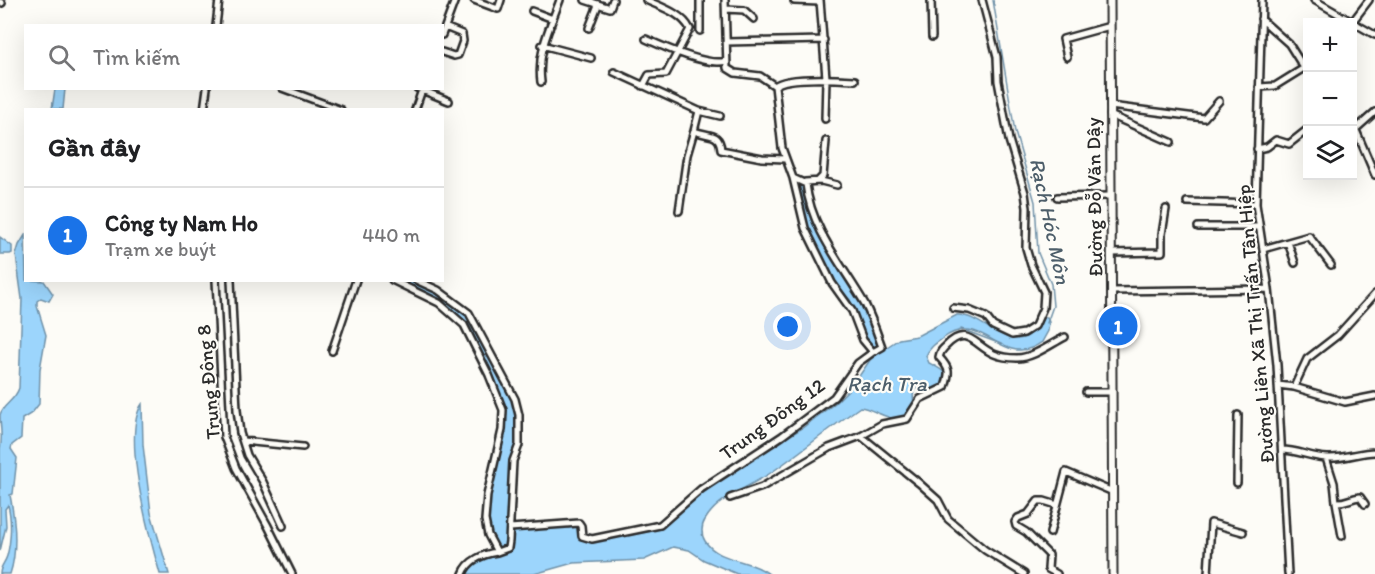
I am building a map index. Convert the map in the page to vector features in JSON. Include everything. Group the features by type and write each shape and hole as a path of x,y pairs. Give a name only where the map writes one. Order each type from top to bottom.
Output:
{"main road":[{"name":"Đường Đỗ Văn Dậy","path":"1110,0 1113,574"}],"street":[{"path":"216,24 219,0"},
{"path":"444,31 455,0"},
{"path":"474,0 498,9 501,0"},
{"path":"541,82 539,70 542,45 560,0"},
{"path":"585,0 610,8 613,0"},
{"path":"643,86 649,75 666,74 690,29 686,21 646,0"},
{"path":"692,0 700,1 700,31"},
{"path":"725,0 726,61 729,70 735,73 760,76 775,86 782,148 793,178 805,228 832,283 852,311 863,340 873,352 882,347 877,333 865,305 822,233 805,182"},
{"path":"931,0 932,37"},
{"path":"953,308 969,310 986,317 993,326 1012,335 1024,333 1035,326 1044,308 1044,292 1031,265 1026,248 1025,193 1010,140 998,81 997,57 982,0"},
{"name":"Đường Liên Xã Thị Trấn Tân Hiệp","path":"1262,0 1256,204 1269,289 1278,385 1288,574"},
{"path":"1314,0 1347,18"},
{"path":"1355,18 1369,0"},
{"path":"794,1 820,1 826,78 825,120"},
{"path":"589,28 598,5"},
{"path":"726,9 744,10 754,19"},
{"path":"532,11 553,19"},
{"path":"1261,19 1289,44 1303,65"},
{"path":"1357,24 1375,35"},
{"path":"1067,57 1063,39 1110,26"},
{"path":"444,53 454,57 458,55 463,41 462,34 446,27"},
{"path":"646,39 676,52 714,63 726,61"},
{"path":"726,42 824,40"},
{"path":"542,45 591,58"},
{"path":"1259,87 1275,86 1303,71"},
{"path":"614,72 699,111 720,116"},
{"path":"775,86 779,82 826,78 855,80"},
{"path":"204,108 207,90"},
{"path":"287,90 336,108"},
{"path":"415,108 420,90"},
{"path":"422,90 449,102"},
{"path":"1110,106 1204,118 1219,100"},
{"path":"679,211 687,155 699,111"},
{"path":"1375,112 1357,128 1375,175"},
{"path":"1110,115 1170,142"},
{"path":"694,131 718,138 721,150 762,158 785,159"},
{"path":"1257,149 1267,147 1276,140 1289,144 1303,133"},
{"path":"818,181 823,176 826,141"},
{"path":"793,178 805,182 818,181 837,185"},
{"path":"1057,197 1110,196"},
{"path":"1187,202 1256,204"},
{"path":"1111,253 1162,252 1166,209"},
{"path":"1198,227 1259,227"},
{"path":"1263,249 1309,236 1331,265"},
{"path":"1288,242 1295,263"},
{"name":"Trung Đông 8","path":"216,282 224,437 236,468 292,574"},
{"path":"231,282 237,410 243,441 283,526"},
{"path":"332,351 355,282"},
{"path":"396,282 438,303 464,325 489,375 503,410 502,430 487,495 485,520 488,535 497,552"},
{"path":"420,282 438,290 469,313 515,399 519,415 519,445 513,461 508,548 474,560 463,574"},
{"path":"1112,291 1269,289"},
{"path":"1294,387 1307,359 1338,335 1375,294"},
{"path":"730,498 762,487 829,448 861,436 882,424 907,419 920,399 945,387 949,371 939,357 939,353 954,338 967,337 993,354 1015,358 1032,354 1065,338"},
{"name":"Trung Đông 12","path":"510,528 579,524 582,537 592,539 660,525 701,489 742,460 782,436 834,397 858,363 873,352"},
{"path":"1278,385 1294,387 1345,402 1375,396"},
{"path":"1086,392 1112,392"},
{"path":"1237,483 1238,415"},
{"path":"861,436 938,500 948,519 985,550 1024,574"},
{"path":"243,441 303,447"},
{"path":"1282,450 1326,458 1344,458 1364,452 1375,452"},
{"path":"1326,458 1334,483 1342,536"},
{"path":"1050,532 1066,472 1113,492"},
{"path":"1336,502 1344,503 1360,497 1365,504"},
{"path":"1057,505 1038,501 1028,514 1018,518 1015,522 1016,526 1026,532 1049,555 1048,569 1057,574"},
{"path":"1208,574 1211,523 1243,532"}],"water":[{"path":"55,90 65,90 63,108 52,108"},
{"path":"797,182 803,183 824,243 864,306 879,344 879,348 874,351 864,343 850,300 835,283 806,229"},
{"path":"0,237 12,246 12,253 0,254"},
{"path":"24,237 24,282 45,282 53,294 49,301 41,298 37,301 46,335 40,369 39,404 32,413 22,419 21,438 12,445 11,449 17,458 13,494 10,495 15,545 10,574 0,574 7,556 11,530 8,505 5,509 6,526 0,551 0,415 19,388 22,299 16,255"},
{"path":"397,282 416,282 437,291 469,315 514,402 517,415 517,442 511,458 506,548 498,549 490,535 489,527 489,494 505,415 464,323 440,302"},
{"name":"Rạch Tra","path":"957,315 967,316 995,332 1014,339 1024,338 1033,332 1044,317 1047,317 1049,322 1048,331 1042,342 1028,349 1015,350 970,330 957,331 935,344 926,356 929,363 945,373 943,384 939,389 915,388 913,406 904,419 889,418 860,407 772,472 718,504 704,522 702,533 705,541 718,553 753,565 769,574 737,574 704,560 689,550 673,547 644,560 573,563 534,574 467,574 473,564 508,551 513,531 577,526 580,527 582,539 591,542 652,531 663,526 707,490 760,453 801,429 835,403 853,385 870,360 887,347 899,339 917,336"},
{"path":"142,404 143,445 151,513 169,574 160,574 139,488 135,439 136,419"}],"waterway":[{"name":"Rạch Hóc Môn","path":"993,0 1015,132 1035,202 1038,253 1051,284 1053,306 1047,323"},
{"name":"Rạch Hóc Môn","path":"961,329 1001,344"},
{"name":"Rạch Hóc Môn","path":"1021,338 1036,330"}],"place":[{"name":"Công ty Nam Ho","path":"1118,326"}]}
